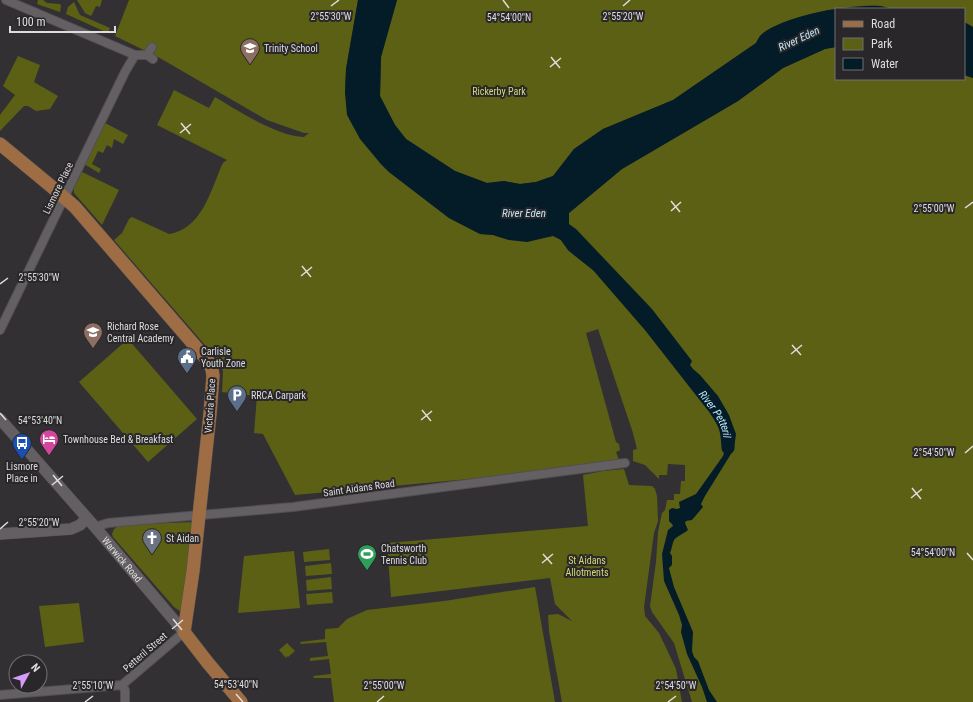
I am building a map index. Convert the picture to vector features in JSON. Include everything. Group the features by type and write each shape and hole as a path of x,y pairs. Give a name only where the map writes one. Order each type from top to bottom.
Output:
{"main road":[{"name":"Victoria Place","path":"0,144 75,207 208,361 212,369 213,376 210,414 200,514 184,632"},
{"name":"Warwick Road","path":"184,632 241,702"}],"street":[{"path":"6,0 135,55 150,57 152,47"},
{"name":"Lismore Place","path":"0,330 125,72 135,55"},
{"name":"Warwick Road","path":"0,419 95,527 184,632"},
{"name":"Saint Aidans Road","path":"95,527 108,523 293,507 625,463"},
{"path":"0,534 71,529 80,525 87,518"},
{"name":"Petteril Street","path":"0,695 122,685 184,632"},
{"path":"122,685 125,690 125,702"}],"green space":[{"path":"38,0 43,0 47,3 60,4 60,12 37,4"},
{"path":"77,0 102,0 100,7 96,6 91,16 85,13"},
{"path":"129,0 358,0 346,69 345,93 380,163 389,172 449,218 480,234 493,235 509,240 553,236 569,213 622,169 738,101 783,68 825,49 835,47 835,80 965,80 965,75 973,78 973,702 692,702 674,643 652,612 650,606 656,562 658,532 662,513 665,510 667,500 674,500 674,494 680,494 681,481 685,481 685,465 668,464 667,475 659,475 659,479 645,465 633,461 633,450 637,449 633,433 598,329 586,333 616,442 619,444 620,450 616,452 619,460 491,477 295,495 263,434 254,433 257,396 222,392 223,371 217,359 114,240 122,233 129,219 132,217 169,234 180,231 189,225 203,208 223,163 227,160 157,125 174,90 209,108 215,97 258,122 282,133 304,137 309,133 304,133 267,120 158,57 115,36"},
{"name":"Rickerby Park","path":"397,0 973,0 973,27 965,23 965,8 889,8 882,6 868,6 835,8 784,22 770,28 761,35 756,43 673,100 603,129 574,149 553,176 536,182 520,184 504,181 487,183 455,171 406,139 395,125 380,96 381,57"},
{"path":"74,2 80,15 110,28 108,33 66,14 68,7"},
{"path":"18,56 40,65 34,82 58,96 50,109 36,111 28,106 24,106 0,131 0,115 15,95 3,86"},
{"path":"105,123 128,135 123,144 114,139 112,148 107,145 103,153 98,151 92,164 101,169 99,173 84,164"},
{"path":"82,172 119,190 102,225 74,193 74,188"},
{"path":"128,339 197,419 148,462 79,382"},
{"name":"St Aidans Allotments","path":"624,469 629,485 652,486 655,489 657,496 658,521 654,533 644,607 645,616 659,633 676,669 682,702 562,702 549,631 548,615 558,614 572,621 555,604 550,578 391,597 387,543 588,526 583,475"},
{"path":"194,522 183,611 180,611 174,607 112,534 114,529 120,525"},
{"path":"329,549 330,560 304,562 303,552"},
{"path":"294,551 300,608 238,613 244,556"},
{"path":"331,563 332,574 306,576 305,566"},
{"path":"331,577 332,589 307,591 306,580"},
{"path":"535,587 555,702 334,702 331,678 314,678 313,676 331,674 329,659 310,661 310,658 328,656 326,642 301,644 300,642 325,639 326,629 338,628 347,619 367,610 444,601"},
{"path":"332,592 333,603 307,605 306,594"},
{"path":"79,603 84,642 45,647 39,606"},
{"path":"287,643 295,651 286,658 279,650"}],"water":[{"name":"River Eden","path":"358,0 397,0 381,57 380,96 395,125 406,139 455,171 487,183 504,181 520,184 536,182 553,176 574,149 603,129 673,100 756,43 761,35 767,30 797,18 835,9 835,47 825,49 783,68 738,101 622,169 569,213 569,224 576,229 652,309 692,361 690,365 718,396 729,415 736,434 734,449 705,496 701,504 703,507 692,520 686,521 685,523 688,530 674,540 670,553 672,556 672,565 669,568 674,587 693,632 692,651 694,657 698,661 709,690 717,702 707,702 687,654 681,632 682,625 679,615 664,581 662,554 668,530 673,526 669,521 669,510 672,508 680,508 679,502 696,494 723,456 727,440 725,423 650,326 598,266 573,246 553,236 527,242 480,234 449,218 389,172 360,139 347,115 345,93 346,69"},
{"path":"880,6 888,8 847,8"},
{"path":"965,23 973,27 973,78 965,75"}],"waterway":[{"name":"River Petteril","path":"563,232 573,246 598,266 650,326 715,409 722,419 725,427 728,448"}],"place":[{"name":"Trinity School","path":"250,65"},
{"name":"Richard Rose Central Academy","path":"93,349"},
{"name":"Carlisle Youth Zone","path":"187,374"},
{"name":"RRCA Carpark","path":"237,412"},
{"name":"Townhouse Bed & Breakfast","path":"49,456"},
{"name":"Lismore Place in","path":"22,460"},
{"name":"St Aidan","path":"152,555"},
{"name":"Chatsworth Tennis Club","path":"367,571"}]}
